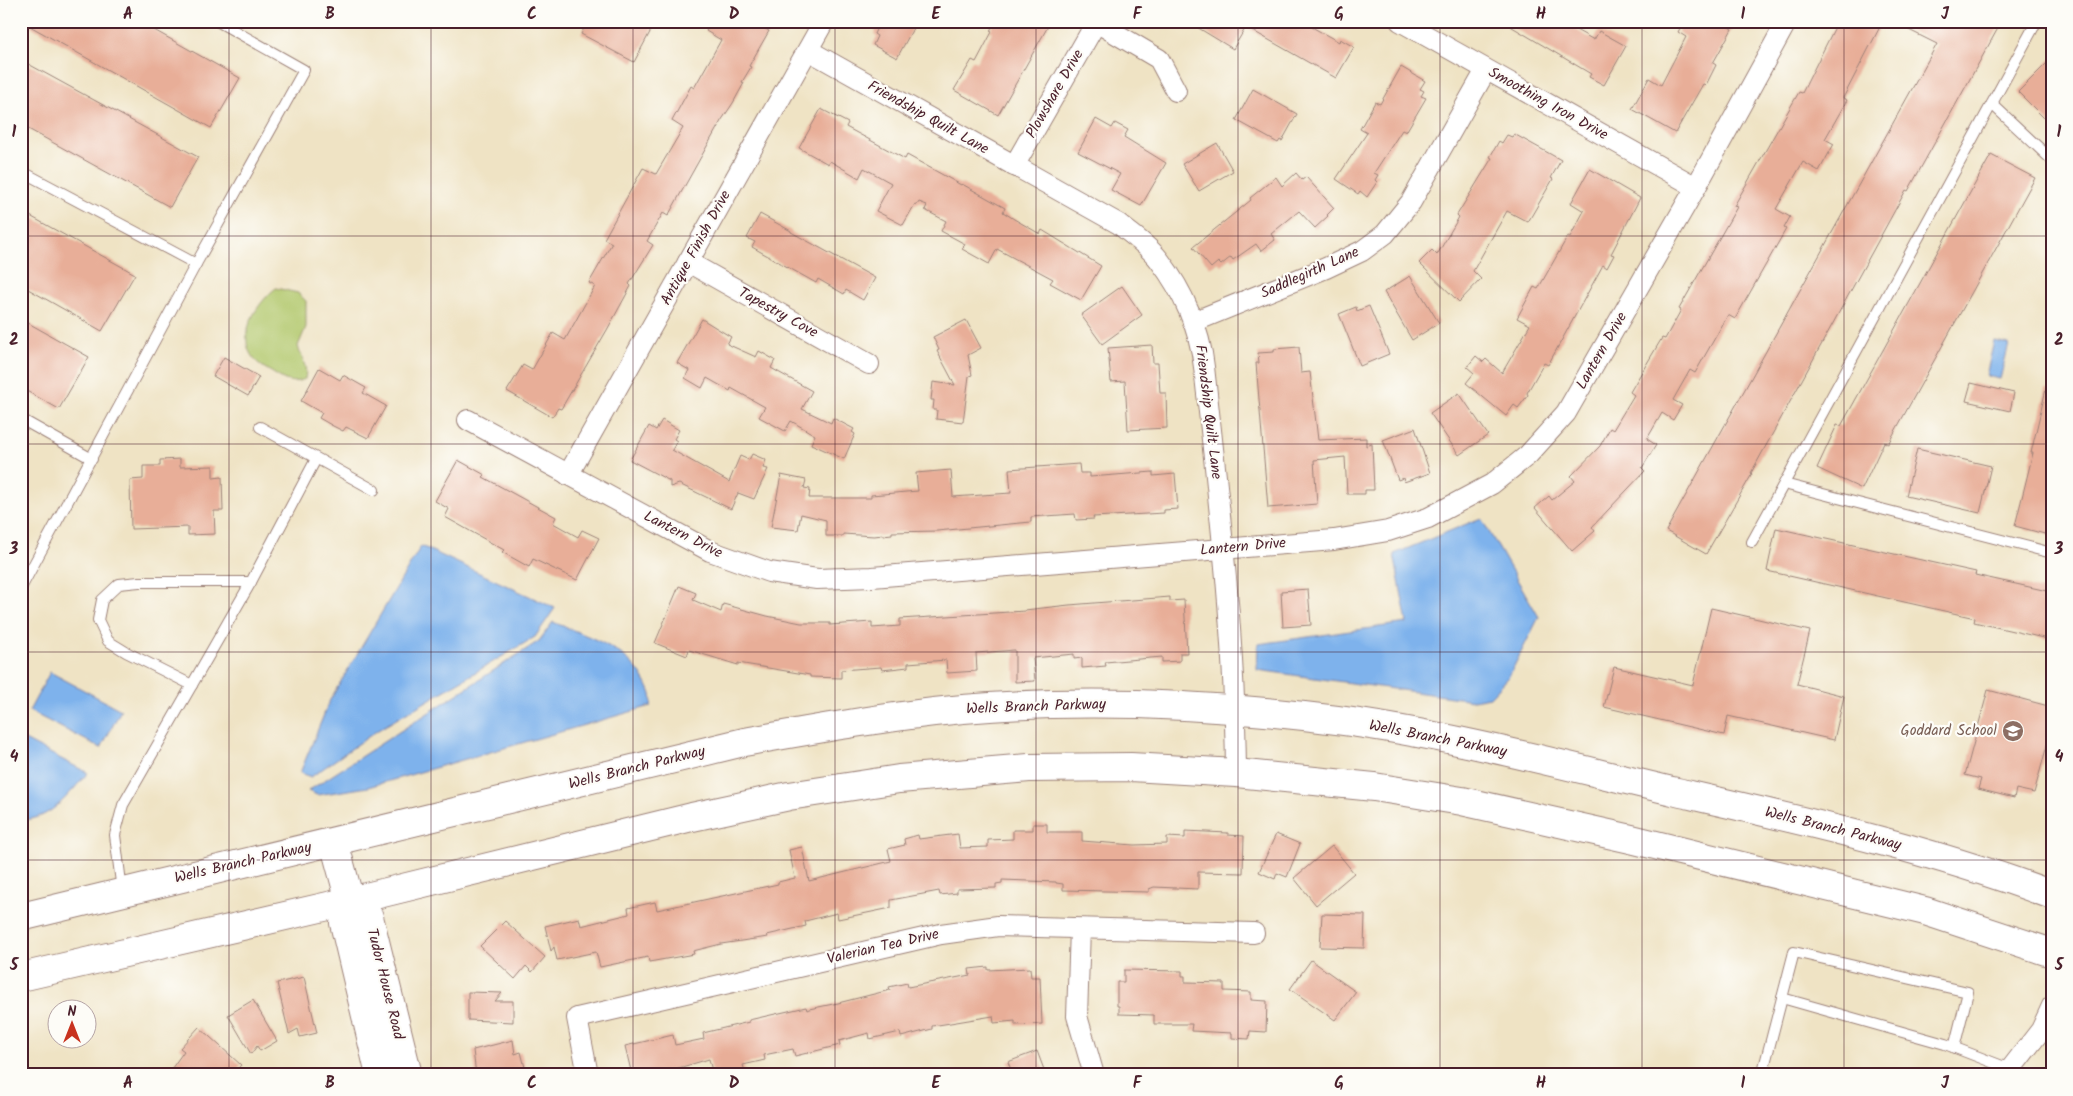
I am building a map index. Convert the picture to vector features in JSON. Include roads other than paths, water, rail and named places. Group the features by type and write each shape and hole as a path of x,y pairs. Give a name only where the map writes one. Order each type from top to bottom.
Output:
{"main road":[{"name":"Wells Branch Parkway","path":"21,916 744,742 866,720 965,709 1085,704 1173,706 1338,720 1456,741 1908,848 1994,873 2052,894"},
{"path":"21,977 789,796 899,779 1029,768 1131,767 1236,773 1374,788 1472,803 1925,911 2052,953"},
{"name":"Tudor House Road","path":"334,842 350,901 344,923 380,1075"},
{"name":"Tudor House Road","path":"350,901 369,917 408,1075"}],"street":[{"name":"Antique Finish Drive","path":"568,475 824,21"},
{"name":"Smoothing Iron Drive","path":"1400,21 1696,187"},
{"name":"Lantern Drive","path":"468,420 710,551 769,572 817,579 872,577 1334,540 1388,531 1428,518 1492,484 1528,455 1566,413 1696,187 1787,21"},
{"path":"1097,22 1159,59 1176,91"},
{"name":"Plowshare Drive","path":"1014,166 1097,22"},
{"name":"Friendship Quilt Lane","path":"808,50 1119,224 1159,260 1174,281 1202,344 1224,549 1236,710 1236,773"},
{"name":"Saddlegirth Lane","path":"1193,322 1326,268 1362,251 1385,234 1411,202 1486,70"},
{"name":"Tapestry Cove","path":"688,262 869,364"},
{"name":"Valerian Tea Drive","path":"588,1075 577,1018 942,934 998,926 1254,933"},
{"path":"1080,928 1077,1016 1094,1075"},
{"path":"2008,1072 2041,1030 2052,1006"}],"lane":[{"path":"21,588 196,264 304,70 217,21"},
{"path":"1752,542 2037,21"},
{"path":"1992,104 2052,160"},
{"path":"21,171 196,264"},
{"path":"21,419 92,459"},
{"path":"260,427 374,490"},
{"path":"122,892 115,835 123,805 251,582 316,459"},
{"path":"1784,484 2052,553"},
{"path":"192,685 108,641 98,620 102,600 119,584 139,582 251,582"},
{"path":"1762,1075 1794,952 1968,992 1954,1048"},
{"path":"1782,998 1954,1048 2008,1072"}],"water":[{"path":"1994,341 2009,344 2000,379 1986,376"},
{"path":"1481,518 1539,617 1508,678 1490,697 1473,700 1257,670 1258,644 1407,623 1394,554"},
{"path":"421,546 555,608 535,637 378,730 311,777 300,773 330,700"},
{"path":"553,622 605,644 628,659 645,681 651,696 651,706 368,787 317,795 308,791 539,641"},
{"path":"50,672 121,710 101,748 29,711"},
{"path":"21,738 88,773 51,811 32,819 21,820"}],"place":[{"name":"Goddard School","path":"2013,731"}]}
